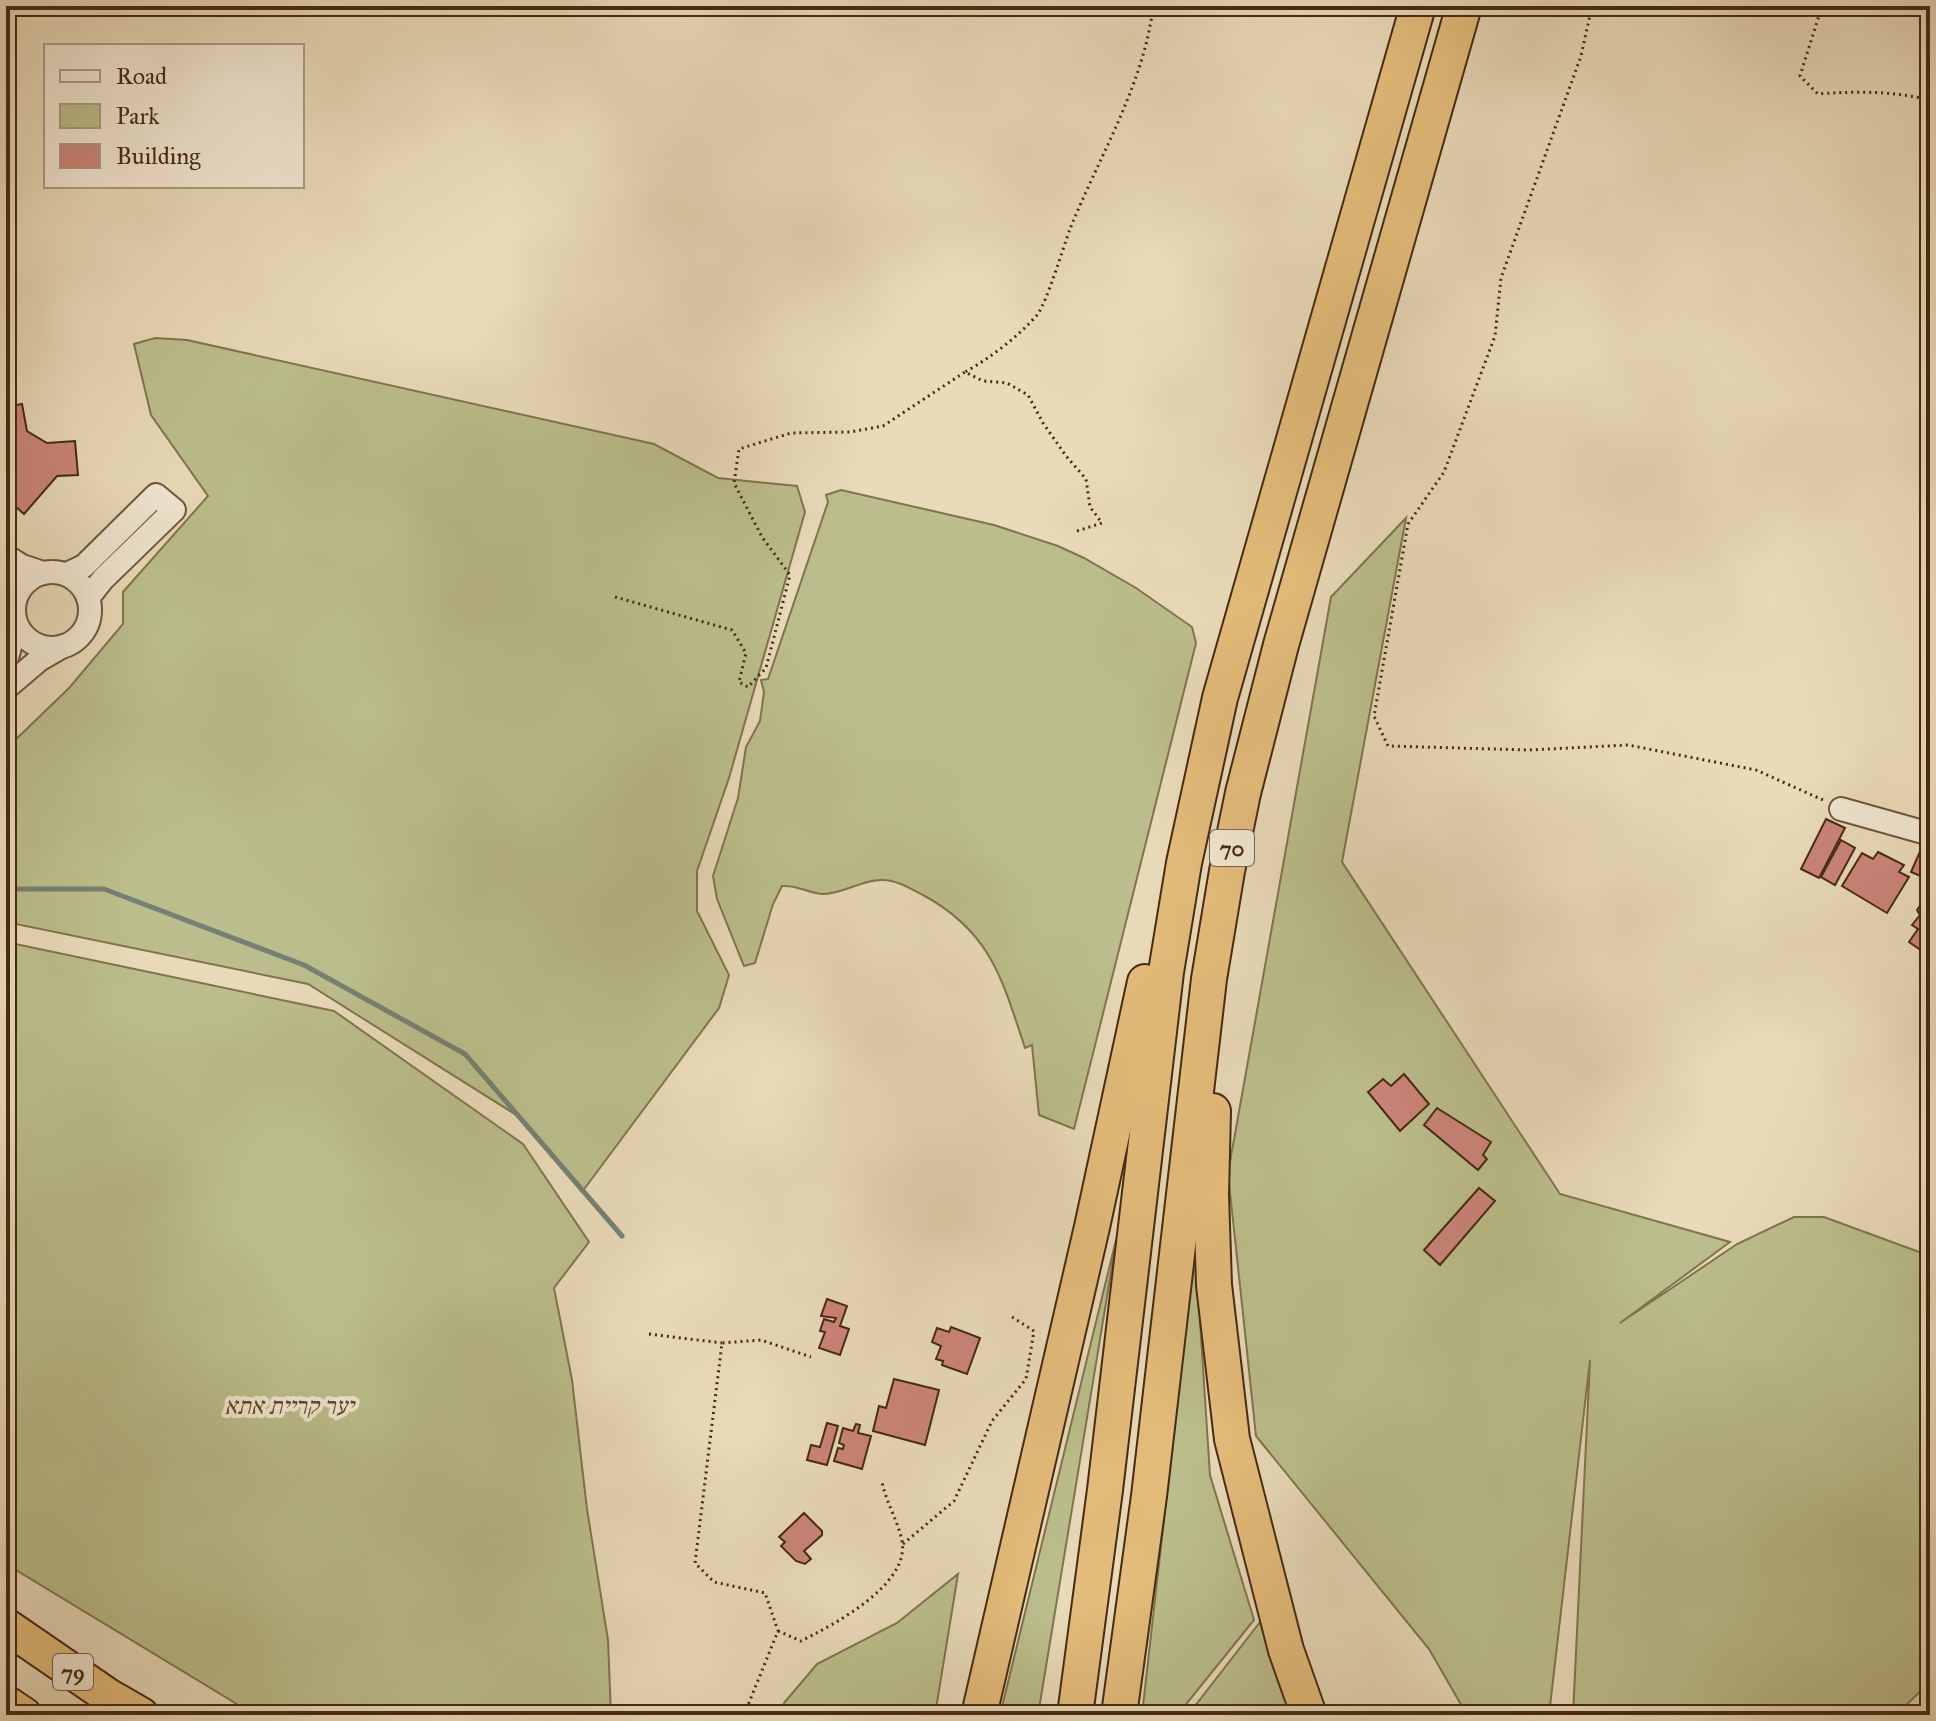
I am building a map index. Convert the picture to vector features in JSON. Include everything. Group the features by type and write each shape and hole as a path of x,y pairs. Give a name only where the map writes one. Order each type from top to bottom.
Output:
{"highway":[{"name":"70","path":"1075,1715 1105,1490 1166,972 1200,783 1238,634 1418,6"},
{"name":"70","path":"1119,1715 1149,1496 1209,979 1243,793 1285,630 1464,6"},
{"path":"979,1715 1089,1243 1143,991 1238,634"},
{"path":"1243,793 1216,1028 1211,1195 1214,1285 1232,1439 1286,1650 1309,1715"},
{"name":"79","path":"6,1626 141,1715"},
{"path":"6,1703 24,1715"}],"street":[{"path":"67,574 84,566 156,495 174,510 103,579 88,598"},
{"path":"6,556 22,566 43,573"},
{"path":"6,661 14,633 11,607 26,581 54,571 78,581 88,598 90,619 84,631 75,641 39,660 6,688"},
{"path":"11,607 18,629 27,639 38,646 63,646"},
{"path":"1841,809 1930,834"}],"path":[{"path":"615,597 732,630 746,653 739,682 748,687 766,668 790,575 762,537 734,483 739,449 791,433 850,432 883,426 985,361 1038,313 1150,35 1153,6"},
{"path":"1592,6 1581,56 1501,278 1495,336 1444,472 1408,524 1374,716 1388,746 1529,750 1628,745 1756,770 1841,809"},
{"path":"1822,6 1800,76 1818,94 1863,91 1930,100"},
{"path":"965,372 983,381 1007,383 1028,395 1043,423 1086,479 1090,507 1102,523 1077,531"},
{"path":"903,1544 954,1501 992,1421 1026,1379 1034,1331 1012,1317"},
{"path":"649,1334 722,1343 761,1340 811,1357"},
{"path":"722,1343 695,1563 714,1582 765,1593 778,1631 744,1715"},
{"path":"778,1631 801,1641 844,1619 895,1574 903,1544 882,1482"}],"green space":[{"path":"155,338 187,340 654,444 718,478 797,486 805,512 729,778 697,871 697,911 729,975 719,1008 582,1192 518,1116 308,984 6,922 6,749 70,687 123,624 123,592 208,496 151,415 134,344"},
{"path":"841,490 994,525 1058,546 1136,588 1192,627 1196,643 1074,1129 1039,1115 1032,1045 1025,1048 1001,979 979,941 946,909 888,880 876,880 823,894 782,886 773,904 755,963 744,966 717,899 713,876 738,798 746,747 760,721 764,692 761,680 768,679 828,502 826,495"},
{"path":"1406,518 1342,862 1560,1194 1730,1242 1620,1323 1737,1244 1794,1217 1824,1217 1930,1256 1930,1682 1896,1715 1573,1715 1590,1360 1549,1715 1467,1715 1429,1649 1256,1436 1228,1173 1331,597"},
{"name":"יער קריית אתא","path":"6,942 334,1011 523,1144 589,1242 554,1288 572,1380 587,1509 608,1640 611,1715 255,1715 6,1564"},
{"path":"1117,1236 1038,1715 1000,1715"},
{"path":"1195,1245 1210,1475 1254,1620 1180,1715 1142,1715"},
{"path":"958,1574 935,1715 782,1715 784,1703 817,1664 897,1623"},
{"path":"1260,1622 1290,1715 1188,1715"}],"building":[{"path":"22,404 27,431 47,443 75,441 78,475 57,476 24,514 6,498 6,407"},
{"path":"1924,481 1930,483 1930,493 1921,489"},
{"path":"1826,819 1845,828 1819,878 1801,869"},
{"path":"1841,840 1855,848 1835,885 1821,877"},
{"path":"1925,840 1930,842 1930,880 1911,872"},
{"path":"1878,852 1904,865 1899,872 1909,877 1887,913 1842,886 1862,853 1873,859"},
{"path":"1927,896 1930,899 1928,955 1909,942 1918,929 1912,925 1920,915 1917,910"},
{"path":"1404,1074 1429,1104 1400,1131 1368,1092 1383,1079 1391,1086"},
{"path":"1437,1108 1491,1142 1483,1155 1487,1159 1478,1170 1424,1125"},
{"path":"1479,1188 1495,1201 1440,1265 1424,1250"},
{"path":"827,1299 847,1306 840,1326 849,1329 840,1355 819,1348 825,1332 820,1331 824,1319 834,1322 836,1318 821,1316"},
{"path":"951,1327 980,1338 967,1374 942,1365 943,1361 936,1359 941,1346 932,1342 937,1328 949,1332"},
{"path":"894,1379 939,1390 925,1445 873,1431 879,1406 886,1408"},
{"path":"827,1423 838,1426 827,1465 807,1460 811,1445 820,1447"},
{"path":"856,1424 860,1425 858,1433 871,1436 862,1469 834,1461 838,1448 843,1449 844,1445 839,1443 843,1428 853,1431"},
{"path":"804,1513 822,1531 822,1535 804,1551 811,1559 805,1564 796,1561 781,1546 785,1542 779,1537"}],"waterway":[{"path":"6,889 104,889 304,965 465,1054 622,1236"}]}
